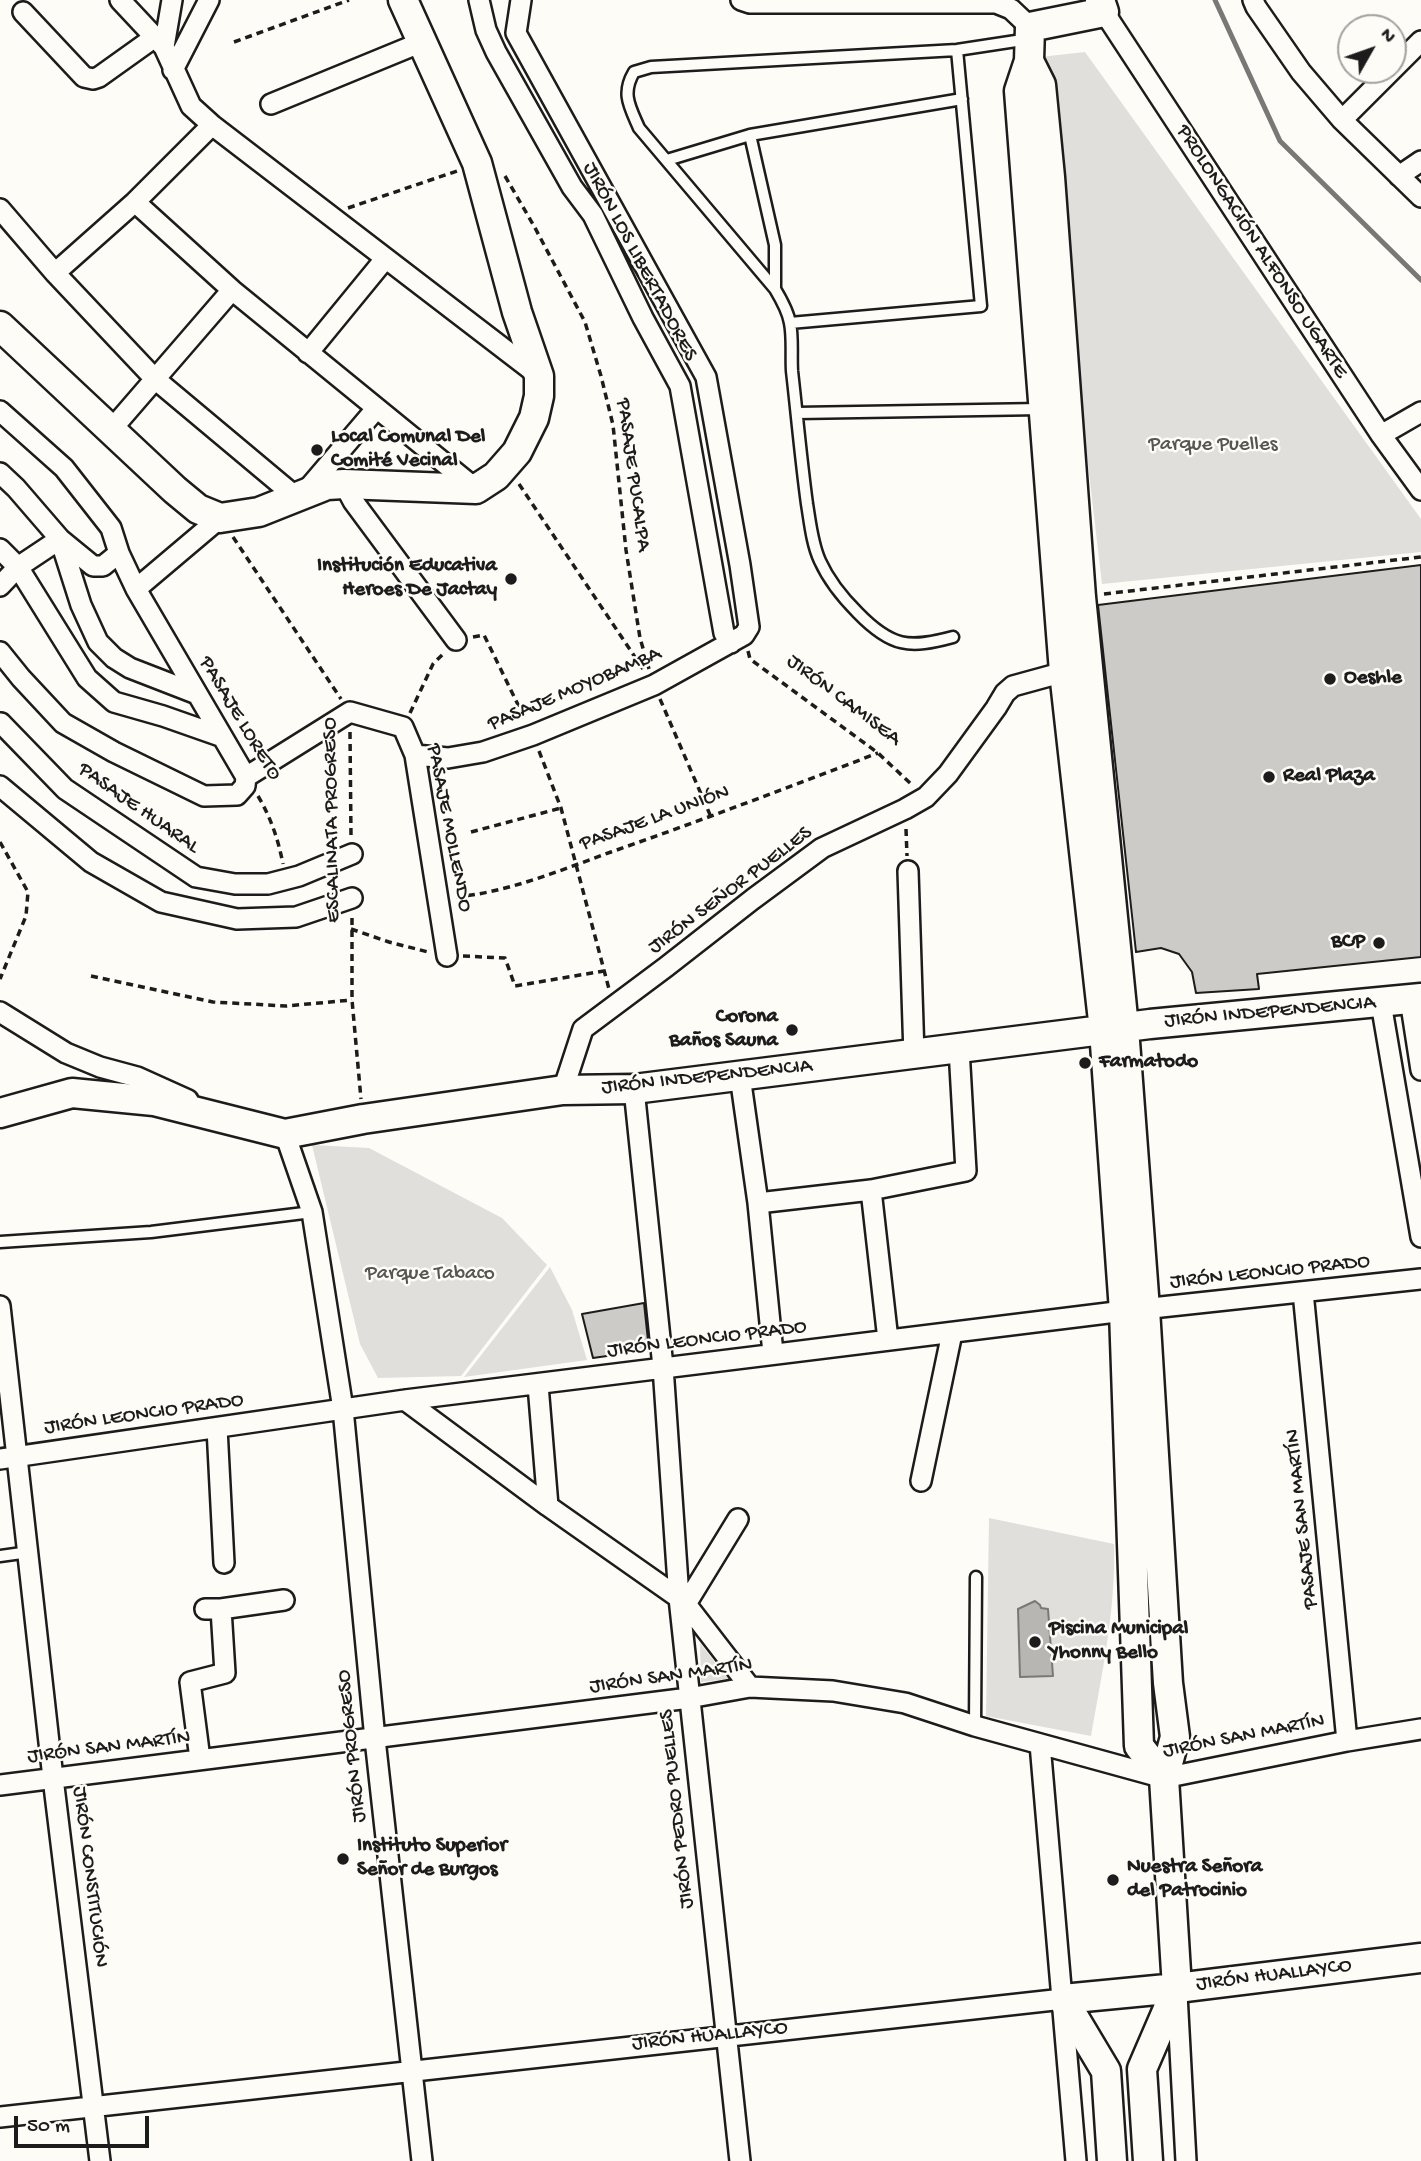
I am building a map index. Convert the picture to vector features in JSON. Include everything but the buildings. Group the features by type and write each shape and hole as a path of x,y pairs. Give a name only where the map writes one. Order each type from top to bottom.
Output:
{"street":[{"path":"120,0 160,42 191,106 212,125 538,376"},
{"path":"23,12 84,77 93,79 160,42 172,0"},
{"path":"173,70 209,0"},
{"path":"0,326 198,509 220,518 259,512 327,485 475,489 496,476 517,452 534,418 539,396 538,376 517,312 489,166 422,42 403,0"},
{"name":"JIRÓN LOS LIBERTADORES","path":"480,0 486,30 496,52 572,187 593,215 643,318 680,386 724,633 737,639 749,627 706,377 516,33 521,0"},
{"path":"741,0 750,3 996,3 1011,9 1029,42 1019,91 1055,408 1081,597 1076,671"},
{"path":"1258,2 1301,72 1342,120 1421,197"},
{"name":"PROLONGACIÓN ALFONSO UGARTE","path":"1029,42 1102,6 1381,435 1421,490"},
{"path":"1407,55 1421,41"},
{"path":"271,104 422,42"},
{"path":"1342,120 1377,84"},
{"path":"55,273 135,202 212,125"},
{"path":"1399,176 1421,161"},
{"path":"135,202 232,290 475,489"},
{"path":"0,209 55,273 155,379 300,495"},
{"path":"308,353 385,258"},
{"path":"110,430 232,290"},
{"path":"1055,408 1076,671 1114,1029 1135,1310 1139,1746 1164,1778 1186,2161"},
{"path":"300,495 376,409"},
{"name":"PASAJE LORETO","path":"0,411 64,468 111,528 136,589 246,777"},
{"path":"1381,435 1421,412"},
{"path":"0,473 60,539 93,566 103,566 119,553"},
{"path":"344,484 353,501 456,640"},
{"path":"136,589 220,518"},
{"path":"0,586 18,567 60,539"},
{"path":"60,539 81,605 97,642 130,668 197,694"},
{"path":"0,549 18,567 87,678 114,702 220,736"},
{"name":"PASAJE MOYOBAMBA","path":"415,755 448,758 483,752 533,735 654,685 737,639"},
{"path":"0,652 63,723 114,752 204,796 237,795 245,786 246,777 349,712 403,727"},
{"name":"JIRÓN SEÑOR PUELLES","path":"563,1090 583,1029 822,848 926,797 948,774 1013,686 1076,671"},
{"name":"PASAJE HUARAL","path":"1,723 65,789 195,877 234,884 268,884 299,876 352,854"},
{"name":"PASAJE MOLLENDO","path":"403,727 415,755 447,956"},
{"path":"0,786 91,862 161,902 237,919 296,918 352,898"},
{"path":"908,871 914,1055"},
{"path":"1415,999 1421,1070"},
{"name":"JIRÓN INDEPENDENCIA","path":"0,1113 72,1093 154,1101 285,1134 363,1119 563,1090 634,1089 1114,1029 1415,999"},
{"path":"1381,1003 1421,1237"},
{"path":"0,1012 66,1053 100,1067 137,1077 232,1119"},
{"path":"758,1203 871,1190 966,1171 959,1049"},
{"path":"740,1076 758,1203 773,1353"},
{"name":"JIRÓN PEDRO PUELLES","path":"634,1089 663,1367 689,1698 740,2161"},
{"name":"JIRÓN PROGRESO","path":"285,1134 312,1212 343,1409 375,1739 422,2161"},
{"path":"871,1190 888,1340"},
{"name":"JIRÓN LEONCIO PRADO","path":"9,1458 405,1400 773,1353 1421,1279"},
{"name":"PASAJE SAN MARTÍN","path":"1303,1292 1347,1741"},
{"name":"JIRÓN CONSTITUCIÓN","path":"0,1306 9,1458 29,1552 53,1778 100,2161"},
{"path":"921,1481 952,1333"},
{"path":"538,1384 548,1506"},
{"path":"405,1400 682,1601 751,1687"},
{"path":"217,1428 224,1563"},
{"path":"682,1601 737,1519"},
{"path":"200,1759 190,1682 225,1672 213,1609 284,1600"},
{"name":"JIRÓN SAN MARTÍN","path":"0,1785 375,1739 689,1698 751,1687 833,1691 905,1703 975,1726 1164,1778 1347,1741 1421,1730"},
{"path":"1040,1744 1076,2161"},
{"name":"JIRÓN HUALLAYCO","path":"0,2117 1063,1998 1177,1988 1421,1958"},
{"path":"1148,2161 1142,2069 1177,1988"},
{"path":"1063,1998 1106,2071 1112,2161"}],"lane":[{"path":"953,637 927,644 898,643 870,626 832,582 819,559 810,525 790,352 790,323 775,289 639,128 628,103 627,84 634,72 650,67 957,50 1029,42"},
{"path":"790,323 981,306 957,50"},
{"path":"667,160 750,135 962,99"},
{"path":"750,135 775,246 775,289"},
{"path":"797,413 1055,408"},
{"path":"0,1242 151,1233 312,1212"},
{"path":"0,1556 29,1552"},
{"path":"975,1726 976,1577"}],"path":[{"path":"234,42 349,0"},
{"path":"330,215 489,166"},
{"name":"PASAJE PUCALPA","path":"489,166 534,226 585,322 613,425 626,550 640,638 654,685 710,817"},
{"path":"506,465 654,685"},
{"name":"ESCALINATA PROGRESO","path":"220,518 349,712 352,854"},
{"path":"1081,597 1421,557"},
{"path":"484,635 533,735 561,808 615,1005"},
{"name":"JIRÓN CAMISEA","path":"737,639 750,659 877,753 926,797"},
{"name":"PASAJE MOLLENDO","path":"403,727 433,664 456,640"},
{"name":"PASAJE LA UNIÓN","path":"439,898 500,888 575,865 877,753"},
{"name":"PASAJE LORETO","path":"246,777 269,815 286,879"},
{"path":"471,832 561,808"},
{"path":"905,809 908,871"},
{"path":"0,842 28,892 26,916 0,978"},
{"name":"ESCALINATA PROGRESO","path":"352,898 352,1000 363,1119"},
{"path":"351,929 388,942 447,956 505,957 515,986 604,971"},
{"path":"91,976 213,1002 286,1006 352,1000"}],"green space":[{"name":"Parque Puelles","path":"1085,52 1421,519 1421,552 1102,584 1040,57"},
{"name":"Parque Tabaco","path":"312,1145 369,1148 502,1218 547,1265 461,1376 378,1378 360,1344"},
{"path":"550,1267 572,1310 587,1360 464,1377"},
{"path":"989,1518 1114,1544 1111,1617 1091,1736 986,1716"},
{"path":"700,1643 728,1679 701,1682"}],"shaded area":[{"name":"Piscina Municipal Yhonny Bello","path":"1035,1601 1041,1608 1048,1609 1053,1676 1020,1677 1018,1609"}],"waterway":[{"path":"1215,0 1280,141 1421,280"}],"place":[{"name":"Local Comunal Del Comité Vecinal","path":"317,450"},
{"name":"Institución Educativa Heroes De Jactay","path":"511,579"},
{"name":"Oeshle","path":"1330,679"},
{"name":"Real Plaza","path":"1269,777"},
{"name":"BCP","path":"1379,943"},
{"name":"Corona Baños Sauna","path":"792,1030"},
{"name":"Farmatodo","path":"1085,1063"},
{"name":"Piscina Municipal Yhonny Bello","path":"1035,1642"},
{"name":"Instituto Superior Señor de Burgos","path":"343,1859"},
{"name":"Nuestra Señora del Patrocinio","path":"1113,1880"}]}
